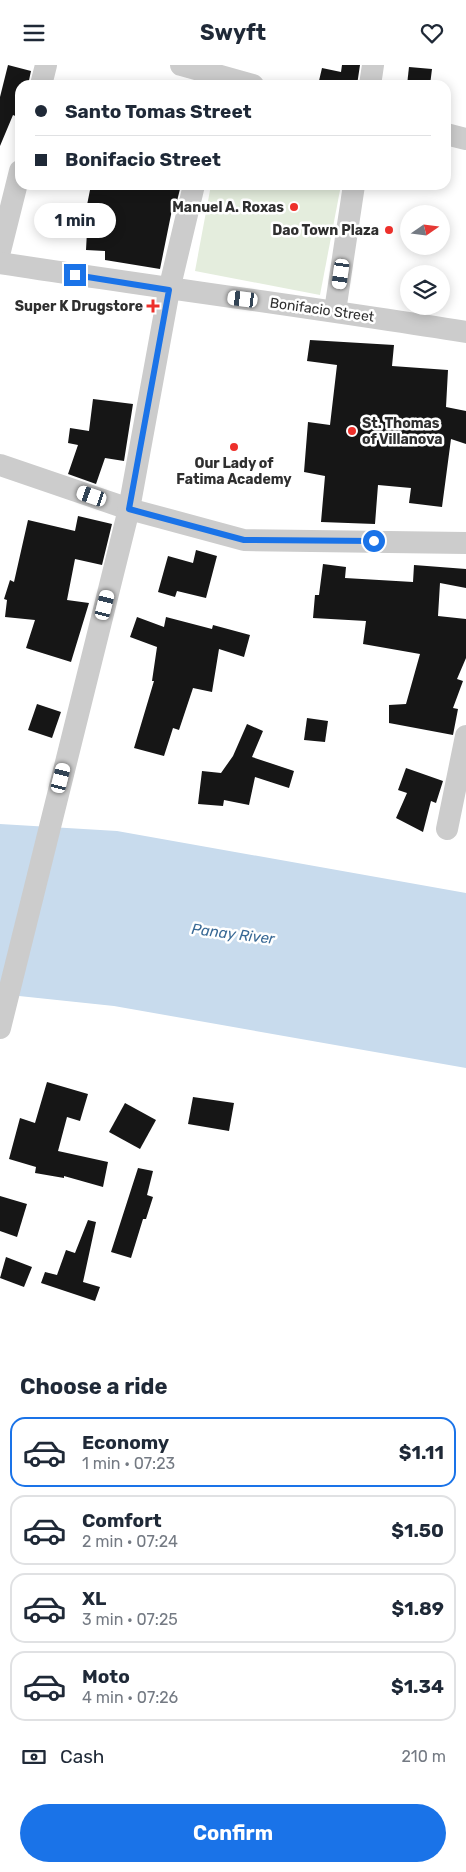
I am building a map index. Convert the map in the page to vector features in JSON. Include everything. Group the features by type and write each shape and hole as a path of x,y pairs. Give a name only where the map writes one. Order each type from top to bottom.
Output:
{"street":[{"path":"42,80 46,65"},
{"path":"180,65 216,80"},
{"path":"370,80 372,65"},
{"path":"451,135 466,139"},
{"path":"0,251 15,190"},
{"path":"0,1028 129,509 169,290 193,190"},
{"path":"335,311 353,190"},
{"name":"Bonifacio Street","path":"0,263 169,290 335,311 466,332"},
{"path":"0,465 129,509 244,540 466,543"},
{"path":"447,829 466,736"}],"green space":[{"path":"210,190 340,190 320,295 195,271"}],"water":[{"name":"Panay River","path":"0,824 117,831 466,893 466,1068 114,1006 0,994"}],"building":[{"path":"8,65 31,71 29,80 15,80 15,116 13,115 0,146 0,97"},
{"path":"342,65 360,65 358,80 319,80 322,68 341,72"},
{"path":"409,67 432,69 431,80 408,80"},
{"path":"90,190 180,190 177,201 174,200 160,269 105,260 105,251 86,250 87,231 82,230"},
{"name":"St. Thomas of Villanova","path":"310,340 394,345 392,366 448,370 446,407 466,411 466,444 451,439 442,507 409,503 411,488 378,485 375,524 321,522 325,476 304,472 308,422 330,425 337,365 307,361"},
{"path":"93,399 133,404 124,461 105,458 96,484 68,474 78,445 68,443 70,428 89,431"},
{"path":"78,516 112,524 102,565 75,559 67,600 89,603 71,662 26,648 35,620 5,617 7,600 4,599 10,580 14,582 28,520 75,531"},
{"path":"196,550 217,556 206,598 177,591 175,597 158,592 168,556 193,563"},
{"path":"323,564 346,567 345,578 413,582 414,565 466,569 466,588 440,583 438,616 466,619 466,658 457,679 463,681 453,708 458,709 453,735 389,723 389,705 406,704 420,654 363,644 366,621 313,618 315,595 319,595"},
{"path":"137,617 164,627 166,617 212,629 213,625 250,635 244,657 219,649 212,692 193,688 179,730 173,728 164,756 134,748 154,681 152,681 157,647 130,637"},
{"path":"37,704 61,712 52,738 28,730"},
{"path":"307,718 328,721 325,742 304,740"},
{"path":"247,724 263,731 252,757 294,771 289,788 255,777 249,805 224,800 223,806 198,804 202,771 221,773 233,756"},
{"path":"406,768 443,781 436,803 431,801 423,832 396,818 407,793 398,790"},
{"path":"47,1082 88,1094 80,1121 67,1117 58,1151 108,1162 103,1187 64,1176 64,1178 35,1173 36,1167 9,1159 20,1118 35,1123"},
{"path":"193,1097 234,1103 229,1131 188,1124"},
{"path":"125,1103 156,1120 140,1149 109,1132"},
{"path":"138,1168 153,1171 147,1195 153,1197 146,1219 143,1219 131,1258 111,1252"},
{"path":"0,1196 27,1204 17,1237 0,1231"},
{"path":"88,1220 96,1222 83,1282 100,1287 95,1301 41,1283 45,1272 57,1275 66,1250 75,1253"},
{"path":"6,1257 32,1267 24,1287 0,1278"}],"place":[{"name":"Manuel A. Roxas","path":"294,207"},
{"name":"Dao Town Plaza","path":"389,230"},
{"name":"Super K Drugstore","path":"153,306"},
{"name":"St. Thomas of Villanova","path":"352,431"},
{"name":"Our Lady of Fatima Academy","path":"234,447"}],"route":[{"path":"75,275 169,290 129,509 244,540 374,541"}]}
